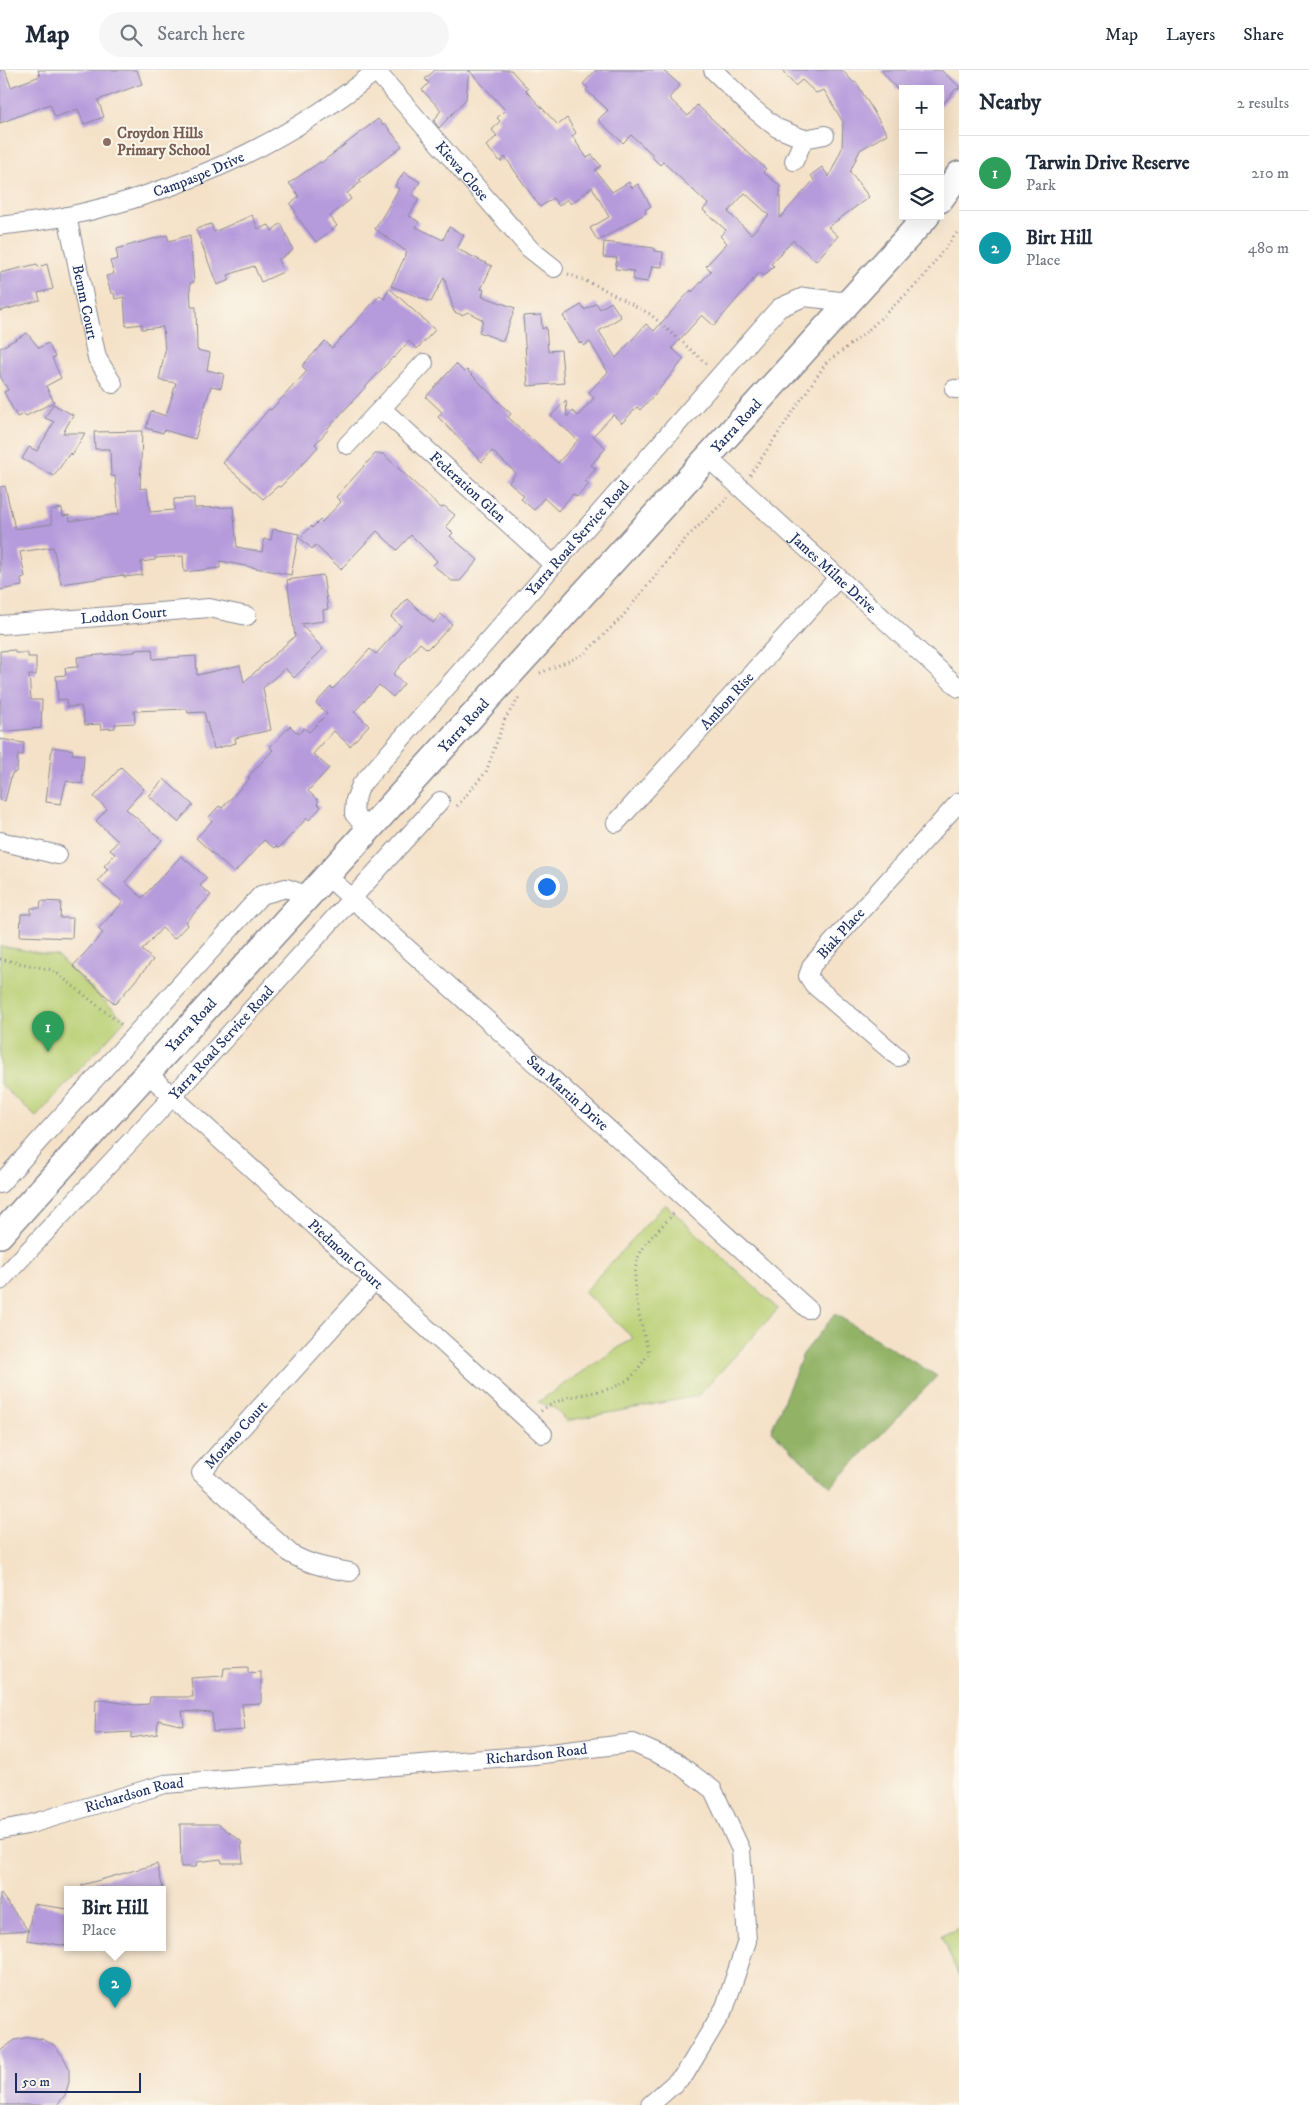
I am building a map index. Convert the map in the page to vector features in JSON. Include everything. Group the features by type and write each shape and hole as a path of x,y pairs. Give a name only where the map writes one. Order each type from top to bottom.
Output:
{"main road":[{"path":"944,196 959,174"},
{"path":"944,199 959,187"},
{"name":"Yarra Road","path":"0,1235 923,220"}],"street":[{"name":"Campaspe Drive","path":"0,226 67,216 163,189 220,167 320,112 377,70"},
{"name":"Kiewa Close","path":"377,70 530,249 554,268"},
{"path":"713,70 751,107 777,128 804,139 826,135"},
{"path":"794,161 804,139"},
{"name":"Bemm Court","path":"67,216 96,358 112,384"},
{"name":"Yarra Road Service Road","path":"368,829 354,814 354,800 361,785 779,308 804,297 849,302"},
{"path":"347,445 424,363"},
{"name":"Federation Glen","path":"382,409 554,565"},
{"name":"James Milne Drive","path":"708,458 959,688"},
{"name":"Ambon Rise","path":"616,823 838,578"},
{"name":"Loddon Court","path":"0,624 209,608 247,616"},
{"name":"Biak Place","path":"898,1057 814,985 808,976 812,965 959,802"},
{"name":"Yarra Road Service Road","path":"0,1281 173,1096 350,898 447,805"},
{"path":"0,840 58,855"},
{"name":"San Martin Drive","path":"327,876 808,1309"},
{"path":"0,1184 136,1036 260,895 286,888 309,896"},
{"name":"Piedmont Court","path":"147,1073 543,1434"},
{"name":"Morano Court","path":"350,1572 320,1567 305,1562 291,1554 201,1474 374,1281"},
{"name":"Richardson Road","path":"0,1830 27,1825 166,1784 534,1755 633,1743 676,1762 713,1790 740,1850 747,1941 725,2007 685,2074 650,2105"}],"path":[{"path":"534,675 583,655 622,617 686,538 740,487 826,363 863,335 921,280 959,230"},
{"path":"554,268 598,286 650,314 720,376"},
{"path":"447,805 486,772 504,719 524,690"},
{"path":"0,959 53,970 136,1036"},
{"path":"529,1421 563,1398 608,1390 631,1377 648,1353 636,1300 637,1261 655,1235 687,1200"}],"green space":[{"path":"0,946 57,956 125,1020 36,1117 0,1084"},
{"path":"665,1204 778,1309 698,1396 566,1421 556,1409 538,1402 633,1338 584,1292"},
{"path":"835,1314 937,1376 831,1487 771,1431 803,1354"},
{"path":"959,1928 959,1976 941,1936"}],"building":[{"path":"0,70 5,70 11,87 40,76 38,70 137,70 142,84 98,100 104,117 84,124 78,109 55,117 50,104 0,123"},
{"path":"435,70 469,70 466,99 439,128 434,121 441,110 422,90 429,83 425,79"},
{"path":"469,70 511,70 528,89 526,91 558,125 567,118 576,133 572,136 587,158 592,155 601,166 595,170 612,192 629,182 632,188 638,184 651,206 645,210 646,213 598,241 590,228 609,217 592,187 571,204 567,199 559,206 553,198 540,207 505,157 501,162 486,146 497,136 492,130 500,121 497,118 505,110"},
{"path":"596,70 663,70 680,85 669,98 688,116 697,105 766,169 763,172 780,186 780,218 814,180 811,175 822,167 829,177 842,148 843,122 824,90 816,93 802,80 795,86 782,70 842,70 854,83 856,82 887,134 860,150 850,172 869,197 828,227 838,236 816,261 793,240 771,264 774,266 764,276 760,272 714,326 702,315 672,348 684,359 656,393 640,410 637,407 622,423 613,415 593,436 606,448 591,465 596,469 585,481 589,484 577,497 573,494 558,511 544,498 534,510 521,499 524,496 509,482 516,473 492,451 482,462 438,417 442,412 426,397 456,364 464,372 467,370 511,414 508,417 558,463 578,440 551,416 566,400 567,417 572,411 578,416 594,398 589,392 608,372 590,342 584,346 582,342 580,344 563,316 581,305 585,310 596,303 600,309 611,302 621,317 599,331 616,358 646,324 654,331 691,290 692,292 711,271 706,266 727,243 720,236 726,230 703,210 708,204 663,162 660,165 653,158 652,154 631,135 623,143 598,120 608,110 586,90 588,88 583,84","holes":["745,193 769,215 751,234 728,212"]},
{"path":"881,70 941,70 959,86 959,89 956,89 944,102 944,85 899,85 899,89"},
{"path":"378,119 383,125 385,124 402,146 359,180 361,182 347,193 351,199 330,216 337,226 316,242 294,213 296,212 290,204 299,196 289,183 321,163"},
{"path":"404,172 420,182 412,194 419,199 409,216 419,222 416,227 443,240 449,227 464,235 457,249 492,266 481,289 484,290 482,296 515,308 503,341 479,332 483,320 468,312 462,315 454,312 444,277 431,302 391,286 407,252 375,229 399,189 395,186"},
{"path":"252,215 258,229 269,225 272,231 281,223 293,250 278,260 283,272 261,282 254,266 228,275 230,280 217,285 196,229 211,224 214,232"},
{"path":"167,235 169,241 190,235 194,282 190,283 191,307 196,307 197,350 210,353 207,370 224,374 221,388 211,386 195,439 164,430 163,433 146,428 151,411 166,416 176,383 159,380 165,351 163,327 142,329 142,324 126,326 124,297 115,299 114,293 111,293 106,276 114,274 110,261 118,259 116,249"},
{"path":"604,242 654,248 654,251 663,252 662,267 652,266 648,282 633,280 634,271 615,269 617,258 603,257"},
{"path":"37,264 38,267 47,264 53,289 38,293 40,300 0,311 0,273"},
{"path":"389,288 435,330 417,349 409,341 327,429 315,444 318,447 296,471 280,487 278,486 263,499 223,463 269,409 271,410 307,371 302,366 325,341 332,348 380,295 384,299"},
{"path":"541,315 542,329 546,327 548,351 561,350 564,383 528,386 523,316"},
{"path":"27,333 39,348 48,343 55,357 52,358 61,378 46,386 54,402 26,416 24,414 17,417 4,392 8,390 0,376 0,348"},
{"path":"53,404 73,415 63,433 85,433 72,455 70,453 54,476 22,459 29,447 37,451 54,422 45,418"},
{"path":"142,431 140,489 147,488 150,512 174,510 174,499 194,498 194,508 233,507 237,547 262,552 264,539 271,540 273,529 299,534 291,575 220,561 220,568 184,572 183,556 155,558 155,560 141,562 142,575 124,577 124,575 61,584 53,547 20,552 25,577 21,578 22,586 0,590 0,487 5,486 15,529 52,524 50,510 62,508 63,516 69,515 70,521 119,514 115,476 111,476 110,449 95,449 94,432"},
{"path":"375,454 383,454 441,508 444,506 455,515 446,526 453,533 450,536 478,560 460,581 452,581 433,565 437,561 411,535 397,550 377,531 341,569 315,545 312,549 300,538 311,526 312,528 320,520 322,522 341,502 336,497"},
{"path":"323,575 328,609 323,610 324,621 301,624 323,649 294,678 285,668 263,688 271,730 235,738 236,743 214,749 204,712 188,713 187,709 134,711 135,723 115,724 115,728 101,729 100,724 85,725 81,706 67,707 66,699 58,700 56,676 66,675 65,668 78,667 77,657 135,652 135,650 152,649 153,659 196,656 197,675 240,665 244,682 295,636 287,580"},
{"path":"407,599 433,623 441,614 452,624 427,649 420,643 393,674 404,684 393,697 379,685 354,712 369,725 350,746 334,731 313,754 329,768 308,791 319,801 317,803 321,807 309,820 307,818 279,848 276,846 274,848 264,840 234,873 196,838 212,821 208,818 219,806 222,808 250,778 248,777 273,750 270,747 290,726 299,734 304,728 309,732 327,714 316,703 331,687 333,689 370,649 376,654 401,626 391,617"},
{"path":"15,650 15,653 28,653 28,657 36,657 36,675 29,675 31,700 42,700 41,728 0,732 0,651"},
{"path":"0,739 24,743 23,755 18,755 17,770 15,773 12,773 5,801 0,800"},
{"path":"52,747 73,750 72,754 84,755 82,784 66,781 61,804 46,802"},
{"path":"121,767 144,789 126,809 162,840 125,882 142,898 181,856 207,878 200,886 211,895 186,922 188,924 174,939 162,928 142,950 153,960 115,1004 73,966 103,933 98,929 123,902 98,881 108,869 104,866 115,854 110,850 118,841 96,821 107,809 94,797"},
{"path":"164,779 193,805 178,822 149,796"},
{"path":"41,901 61,902 60,918 73,918 72,938 20,936 21,914 31,914 31,908 40,908"},
{"path":"248,1667 248,1673 261,1672 261,1703 242,1704 245,1730 213,1732 212,1713 182,1711 184,1726 158,1720 157,1734 131,1738 131,1732 95,1734 96,1699 135,1705 149,1704 150,1697 193,1697 191,1678 223,1676 224,1668"},
{"path":"180,1824 218,1824 241,1841 243,1863 222,1863 221,1859 197,1862 196,1867 181,1867"},
{"path":"157,1864 162,1886 82,1886"},
{"path":"0,1893 28,1930 0,1932"},
{"path":"33,1904 64,1908 64,1945 27,1940"},
{"path":"29,2037 42,2039 54,2045 63,2056 69,2068 69,2082 65,2095 57,2105 0,2105 0,2051 15,2040"}],"place":[{"name":"Croydon Hills Primary School","path":"107,142"},
{"name":"Tarwin Drive Reserve","path":"48,1052"},
{"name":"Birt Hill","path":"115,2008"}]}
